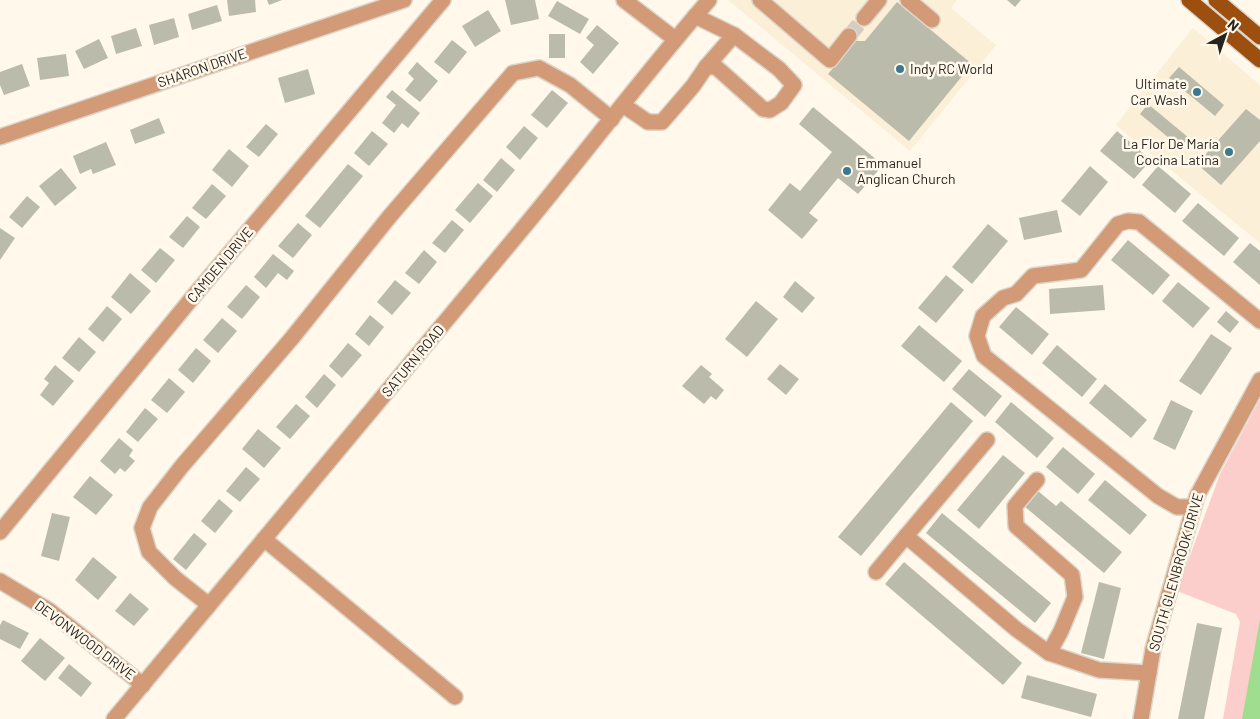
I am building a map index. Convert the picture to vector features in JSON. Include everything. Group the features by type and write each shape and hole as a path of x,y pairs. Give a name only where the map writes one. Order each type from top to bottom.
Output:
{"main road":[{"path":"1189,0 1260,60"},
{"path":"1216,0 1260,37"}],"street":[{"name":"SHARON DRIVE","path":"0,137 404,0"},
{"name":"CAMDEN DRIVE","path":"0,532 191,300 443,0"},
{"path":"624,0 675,39"},
{"name":"SATURN ROAD","path":"114,719 709,0"},
{"path":"760,0 830,60 849,36"},
{"path":"864,18 878,0"},
{"path":"908,0 932,20"},
{"path":"695,16 734,35 779,69 794,85 781,103 770,110 763,109 716,67 706,67"},
{"path":"623,105 648,122 662,122 734,35"},
{"path":"209,605 175,578 149,552 142,528 150,507 182,466 292,338 390,216 513,72 539,68 570,85 612,119"},
{"path":"1193,507 1177,507 1158,496 984,356 977,336 983,316 1003,298 1016,294 1033,276 1081,270 1118,224 1128,221 1139,222 1260,321"},
{"name":"SOUTH GLENBROOK DRIVE","path":"1141,719 1153,650 1193,507 1197,496 1260,380"},
{"path":"876,572 987,440"},
{"path":"1037,480 1015,506 1016,526 1072,575 1075,597 1061,631 1049,653"},
{"path":"906,536 1016,630 1049,653 1099,670 1149,673"},
{"path":"264,539 455,697"},
{"name":"DEVONWOOD DRIVE","path":"0,581 50,612 143,685"}],"shaded area":[{"path":"728,0 957,0 951,8 996,45 910,151"},
{"path":"1193,28 1260,85 1260,243 1116,125"},
{"path":"1260,399 1260,719 1223,719 1240,622 1236,614 1177,591 1220,474"},
{"path":"1260,619 1260,719 1242,719"}],"building":[{"path":"227,0 255,0 256,12 229,16"},
{"path":"267,0 282,0 269,5"},
{"path":"505,0 535,0 539,19 511,25"},
{"path":"1007,0 1021,0 1015,7"},
{"path":"557,1 589,19 580,34 548,16"},
{"name":"Indy RC World","path":"897,2 972,64 909,141 828,74 856,41 865,41"},
{"path":"217,5 222,21 192,30 188,14"},
{"path":"488,10 501,31 475,47 462,26"},
{"path":"174,18 179,37 154,45 149,25"},
{"path":"597,25 619,43 593,74 580,62 594,45 586,38"},
{"path":"136,28 142,46 116,54 111,36"},
{"path":"549,34 565,34 565,58 549,58"},
{"path":"99,39 108,58 84,69 75,51"},
{"path":"452,40 467,52 449,74 434,62"},
{"path":"66,54 69,76 40,80 37,58"},
{"path":"417,62 438,81 420,102 405,90 414,79 408,73"},
{"path":"22,64 30,86 4,95 0,85 0,72"},
{"name":"Ultimate Car Wash","path":"1179,67 1224,105 1215,116 1169,78"},
{"path":"308,69 315,94 285,103 278,78"},
{"path":"392,90 420,113 408,128 402,123 394,133 382,123 396,105 386,97"},
{"path":"552,90 568,103 547,128 531,115"},
{"name":"Ultimate Car Wash","path":"1148,104 1189,138 1181,148 1140,114"},
{"name":"Emmanuel Anglican Church","path":"813,107 883,165 858,194 838,178 809,213 818,220 802,239 768,210 790,183 800,191 832,152 799,124"},
{"name":"La Flor De María Cocina Latina","path":"1246,109 1260,120 1260,141 1221,185 1197,164"},
{"path":"159,118 165,133 135,144 130,130"},
{"path":"266,124 278,134 259,157 246,147"},
{"path":"524,126 538,138 520,160 506,147"},
{"path":"372,131 388,144 369,166 354,153"},
{"path":"1117,131 1151,160 1134,179 1100,151"},
{"path":"106,142 116,165 93,174 91,169 80,174 73,156"},
{"path":"229,149 249,166 232,187 212,170"},
{"path":"501,158 515,170 497,192 483,180"},
{"path":"348,164 363,176 320,228 305,216"},
{"path":"1090,166 1108,182 1080,216 1061,201"},
{"path":"1158,166 1191,194 1175,213 1142,185"},
{"path":"61,168 77,188 55,206 39,186"},
{"path":"478,183 493,196 470,223 455,210"},
{"path":"212,184 226,196 206,219 192,208"},
{"path":"27,196 40,207 22,228 9,217"},
{"path":"1198,203 1239,238 1224,256 1182,221"},
{"path":"1057,210 1062,232 1024,240 1019,218"},
{"path":"187,216 200,227 183,248 169,237"},
{"path":"452,220 464,230 445,253 432,243"},
{"path":"298,223 312,235 293,258 278,246"},
{"path":"988,224 1008,241 972,284 952,267"},
{"path":"0,228 15,238 0,260"},
{"path":"1128,240 1170,275 1153,295 1111,260"},
{"path":"1250,243 1260,251 1260,285 1233,262"},
{"path":"160,248 175,260 156,283 141,270"},
{"path":"424,250 437,262 419,284 405,273"},
{"path":"273,254 294,271 287,280 278,273 266,288 254,277"},
{"path":"130,273 151,291 131,314 111,297"},
{"path":"946,275 964,290 936,323 918,308"},
{"path":"395,280 411,293 392,315 377,302"},
{"path":"795,281 815,298 802,313 783,297"},
{"path":"1178,282 1210,308 1193,328 1162,301"},
{"path":"246,285 260,297 242,319 227,307"},
{"path":"1103,285 1105,310 1050,314 1049,289"},
{"path":"756,301 778,319 747,357 725,339"},
{"path":"107,306 122,319 103,342 88,329"},
{"path":"1016,307 1049,334 1032,355 999,327"},
{"path":"1226,311 1239,322 1230,333 1217,322"},
{"path":"370,315 384,327 369,346 355,334"},
{"path":"222,318 237,331 218,353 203,340"},
{"path":"919,325 962,361 944,382 901,346"},
{"path":"1211,334 1232,348 1201,395 1179,381"},
{"path":"79,337 96,352 79,372 62,358"},
{"path":"348,343 362,355 342,378 329,366"},
{"path":"1057,345 1097,379 1082,397 1042,363"},
{"path":"196,348 211,361 193,383 178,370"},
{"path":"780,364 799,379 786,395 767,379"},
{"path":"55,365 74,381 53,406 40,395 49,383 44,379"},
{"path":"701,365 712,374 709,377 724,390 716,400 711,396 704,404 682,386"},
{"path":"969,369 1002,396 985,417 952,389"},
{"path":"324,374 336,385 317,408 305,397"},
{"path":"169,378 185,392 167,413 151,400"},
{"path":"1105,384 1147,420 1131,438 1089,403"},
{"path":"1171,400 1193,411 1175,450 1153,439"},
{"path":"951,402 973,421 861,556 838,537"},
{"path":"1011,402 1054,438 1037,458 995,422"},
{"path":"296,404 310,416 290,439 276,427"},
{"path":"145,408 158,419 138,442 126,432"},
{"path":"258,429 281,448 264,468 242,449"},
{"path":"119,438 133,450 129,456 135,461 125,472 120,468 115,474 100,461"},
{"path":"1063,447 1095,474 1078,494 1046,467"},
{"path":"1003,455 1025,473 979,529 957,510"},
{"path":"246,467 260,479 240,502 226,491"},
{"path":"90,476 113,495 96,515 73,497"},
{"path":"1105,480 1147,515 1130,535 1088,500"},
{"path":"1038,491 1056,506 1061,501 1122,552 1104,573 1024,506"},
{"path":"219,499 233,511 215,533 201,521"},
{"path":"52,513 70,517 59,561 41,556"},
{"path":"942,513 1051,603 1035,623 926,533"},
{"path":"194,533 207,544 186,570 173,559"},
{"path":"93,557 117,577 98,600 75,580"},
{"path":"904,562 1022,663 1003,685 885,584"},
{"path":"1099,582 1121,588 1104,659 1081,653"},
{"path":"130,593 149,609 134,626 115,611"},
{"path":"3,620 29,633 20,649 0,639 0,625"},
{"path":"1197,623 1222,628 1204,719 1178,719"},
{"path":"40,638 65,658 45,681 21,661"},
{"path":"69,664 92,683 81,697 58,678"},
{"path":"1027,675 1097,694 1091,717 1021,698"}],"tunnel":[{"path":"849,36 864,18"}],"place":[{"name":"Indy RC World","path":"900,69"},
{"name":"Ultimate Car Wash","path":"1197,92"},
{"name":"La Flor De María Cocina Latina","path":"1229,152"},
{"name":"Emmanuel Anglican Church","path":"847,171"}]}
